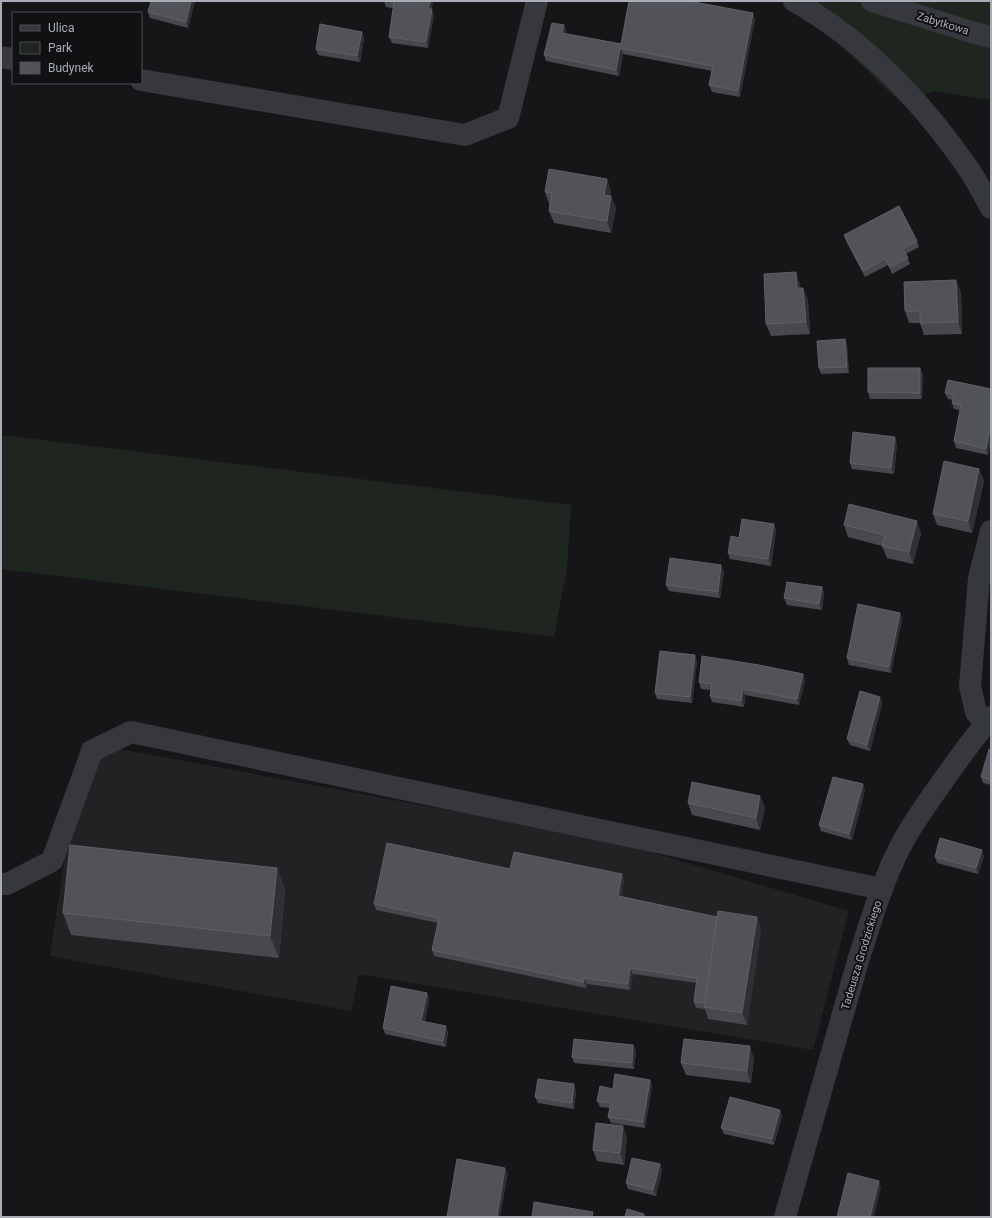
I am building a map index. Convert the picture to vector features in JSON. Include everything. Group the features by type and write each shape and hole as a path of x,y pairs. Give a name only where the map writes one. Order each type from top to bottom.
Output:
{"street":[{"path":"142,80 465,135 508,118 537,1"},
{"path":"794,1 817,14 849,38 896,80 940,130 971,172 991,208"},
{"name":"Zabytkowa","path":"872,1 991,37"},
{"path":"1,57 12,59"},
{"path":"988,720 976,712 970,686 979,578 991,531"},
{"name":"Tadeusza Grodzickiego","path":"785,1217 858,961 882,888 892,863 910,829 966,748 988,720"},
{"path":"1,884 8,884 52,861 92,751 131,732 882,888"}],"shaded area":[{"path":"82,742 610,840 849,911 813,1050 359,974 351,1011 50,956"}],"green space":[{"path":"794,1 991,1 991,100 934,91 900,102"},
{"path":"1,435 571,505 567,569 554,637 1,569"}],"building":[{"path":"151,1 191,1 186,22 148,12"},
{"path":"386,1 430,1 428,9 432,9 426,42 389,37 394,2"},
{"path":"629,1 689,1 753,13 738,91 709,85 713,66 620,48 616,70 544,55 552,23 564,25 562,33 621,44"},
{"path":"320,24 362,32 357,56 316,49"},
{"path":"549,169 607,179 604,195 611,196 607,221 549,211 552,193 545,192"},
{"path":"899,206 917,241 903,249 908,258 890,267 885,259 863,271 844,235"},
{"path":"796,272 797,288 803,288 806,322 766,324 764,274"},
{"path":"956,280 958,322 920,323 920,311 905,311 904,282"},
{"path":"845,339 847,367 819,368 817,341"},
{"path":"868,368 920,368 920,393 868,392"},
{"path":"948,380 991,389 991,424 986,449 954,441 961,405 952,403 954,394 945,393"},
{"path":"853,432 895,437 891,468 850,463"},
{"path":"944,461 979,469 968,521 933,514"},
{"path":"849,504 917,521 909,552 882,546 885,535 844,525"},
{"path":"742,519 774,524 768,559 728,553 731,536 739,538"},
{"path":"670,558 721,565 718,592 666,585"},
{"path":"787,582 822,587 819,604 784,598"},
{"path":"858,604 900,613 889,667 847,658"},
{"path":"660,651 695,655 690,697 655,693"},
{"path":"702,656 803,674 797,699 743,689 741,701 710,696 712,684 699,682"},
{"path":"860,691 880,697 867,745 847,739"},
{"path":"989,749 991,750 991,780 981,777"},
{"path":"833,777 863,784 849,834 819,825"},
{"path":"692,782 760,796 756,818 688,803"},
{"path":"940,838 982,850 976,868 935,857"},
{"path":"387,843 510,869 514,852 622,874 618,896 717,917 705,1003 694,1002 697,978 630,968 628,984 584,978 584,982 432,950 439,918 374,904"},
{"path":"70,845 277,868 270,936 63,913"},
{"path":"718,911 757,917 742,1013 704,1007"},
{"path":"391,986 427,993 421,1021 446,1026 443,1041 383,1028"},
{"path":"574,1039 633,1045 632,1063 572,1057"},
{"path":"684,1039 750,1046 747,1071 681,1063"},
{"path":"615,1074 650,1080 643,1122 608,1117 611,1103 597,1101 600,1086 613,1089"},
{"path":"538,1079 574,1084 572,1103 535,1097"},
{"path":"730,1097 780,1110 772,1139 721,1128"},
{"path":"596,1123 623,1126 620,1153 593,1150"},
{"path":"632,1158 660,1164 653,1190 626,1183"},
{"path":"457,1159 505,1168 497,1217 447,1217"},
{"path":"848,1173 879,1181 870,1217 837,1217"},
{"path":"534,1202 593,1212 592,1217 532,1217"},
{"path":"627,1209 644,1214 644,1217 625,1217"}]}
